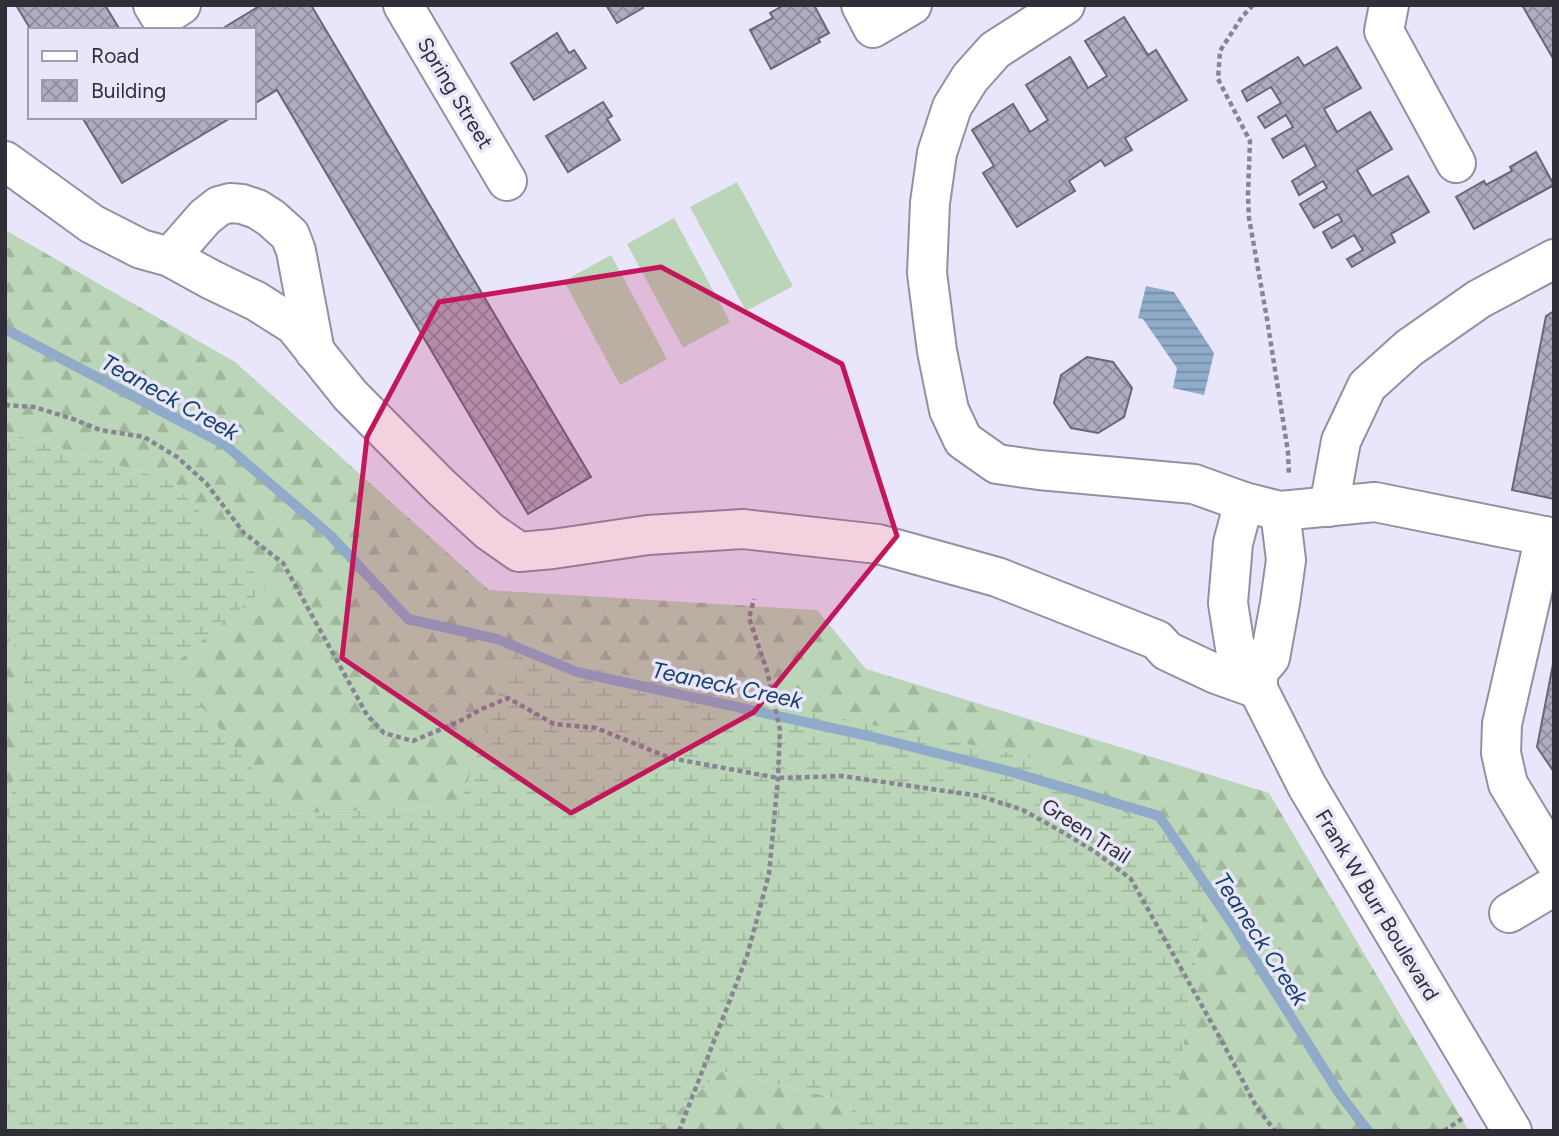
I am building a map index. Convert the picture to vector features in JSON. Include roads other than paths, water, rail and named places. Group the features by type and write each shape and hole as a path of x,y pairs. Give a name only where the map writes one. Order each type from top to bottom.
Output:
{"street":[{"path":"153,5 161,18 181,5"},
{"name":"Spring Street","path":"403,5 508,181"},
{"path":"867,16 912,5"},
{"path":"1065,5 995,50 970,78 952,107 937,153 930,203 928,273 937,351 948,410 962,440 997,464 1194,484 1272,508 1329,507 1375,502 1549,537 1502,724 1501,753 1508,784 1554,860"},
{"path":"1389,5 1384,31 1456,163"},
{"path":"5,161 92,225 141,249 170,257 256,301 293,325 351,395 441,487 489,531 519,552 648,535 743,529 878,544 997,577 1157,640 1167,651 1216,674 1258,681 1270,658 1286,560 1272,508"},
{"path":"170,257 205,217 219,206 242,204 271,218 290,235 296,251 316,352"},
{"path":"1329,507 1341,442 1367,386 1409,348 1479,299 1554,259"},
{"name":"Frank W Burr Boulevard","path":"1272,508 1233,543 1227,603 1235,649 1258,681 1307,786 1512,1131"},
{"path":"1509,913 1554,886"}],"water":[{"path":"1146,286 1174,292 1214,353 1204,395 1173,388 1177,368 1143,319 1138,318"}],"waterway":[{"name":"Teaneck Creek","path":"5,329 224,444 330,535 408,619 497,639 577,672 869,736 1012,772 1159,816 1233,925 1339,1093 1368,1131"}]}
